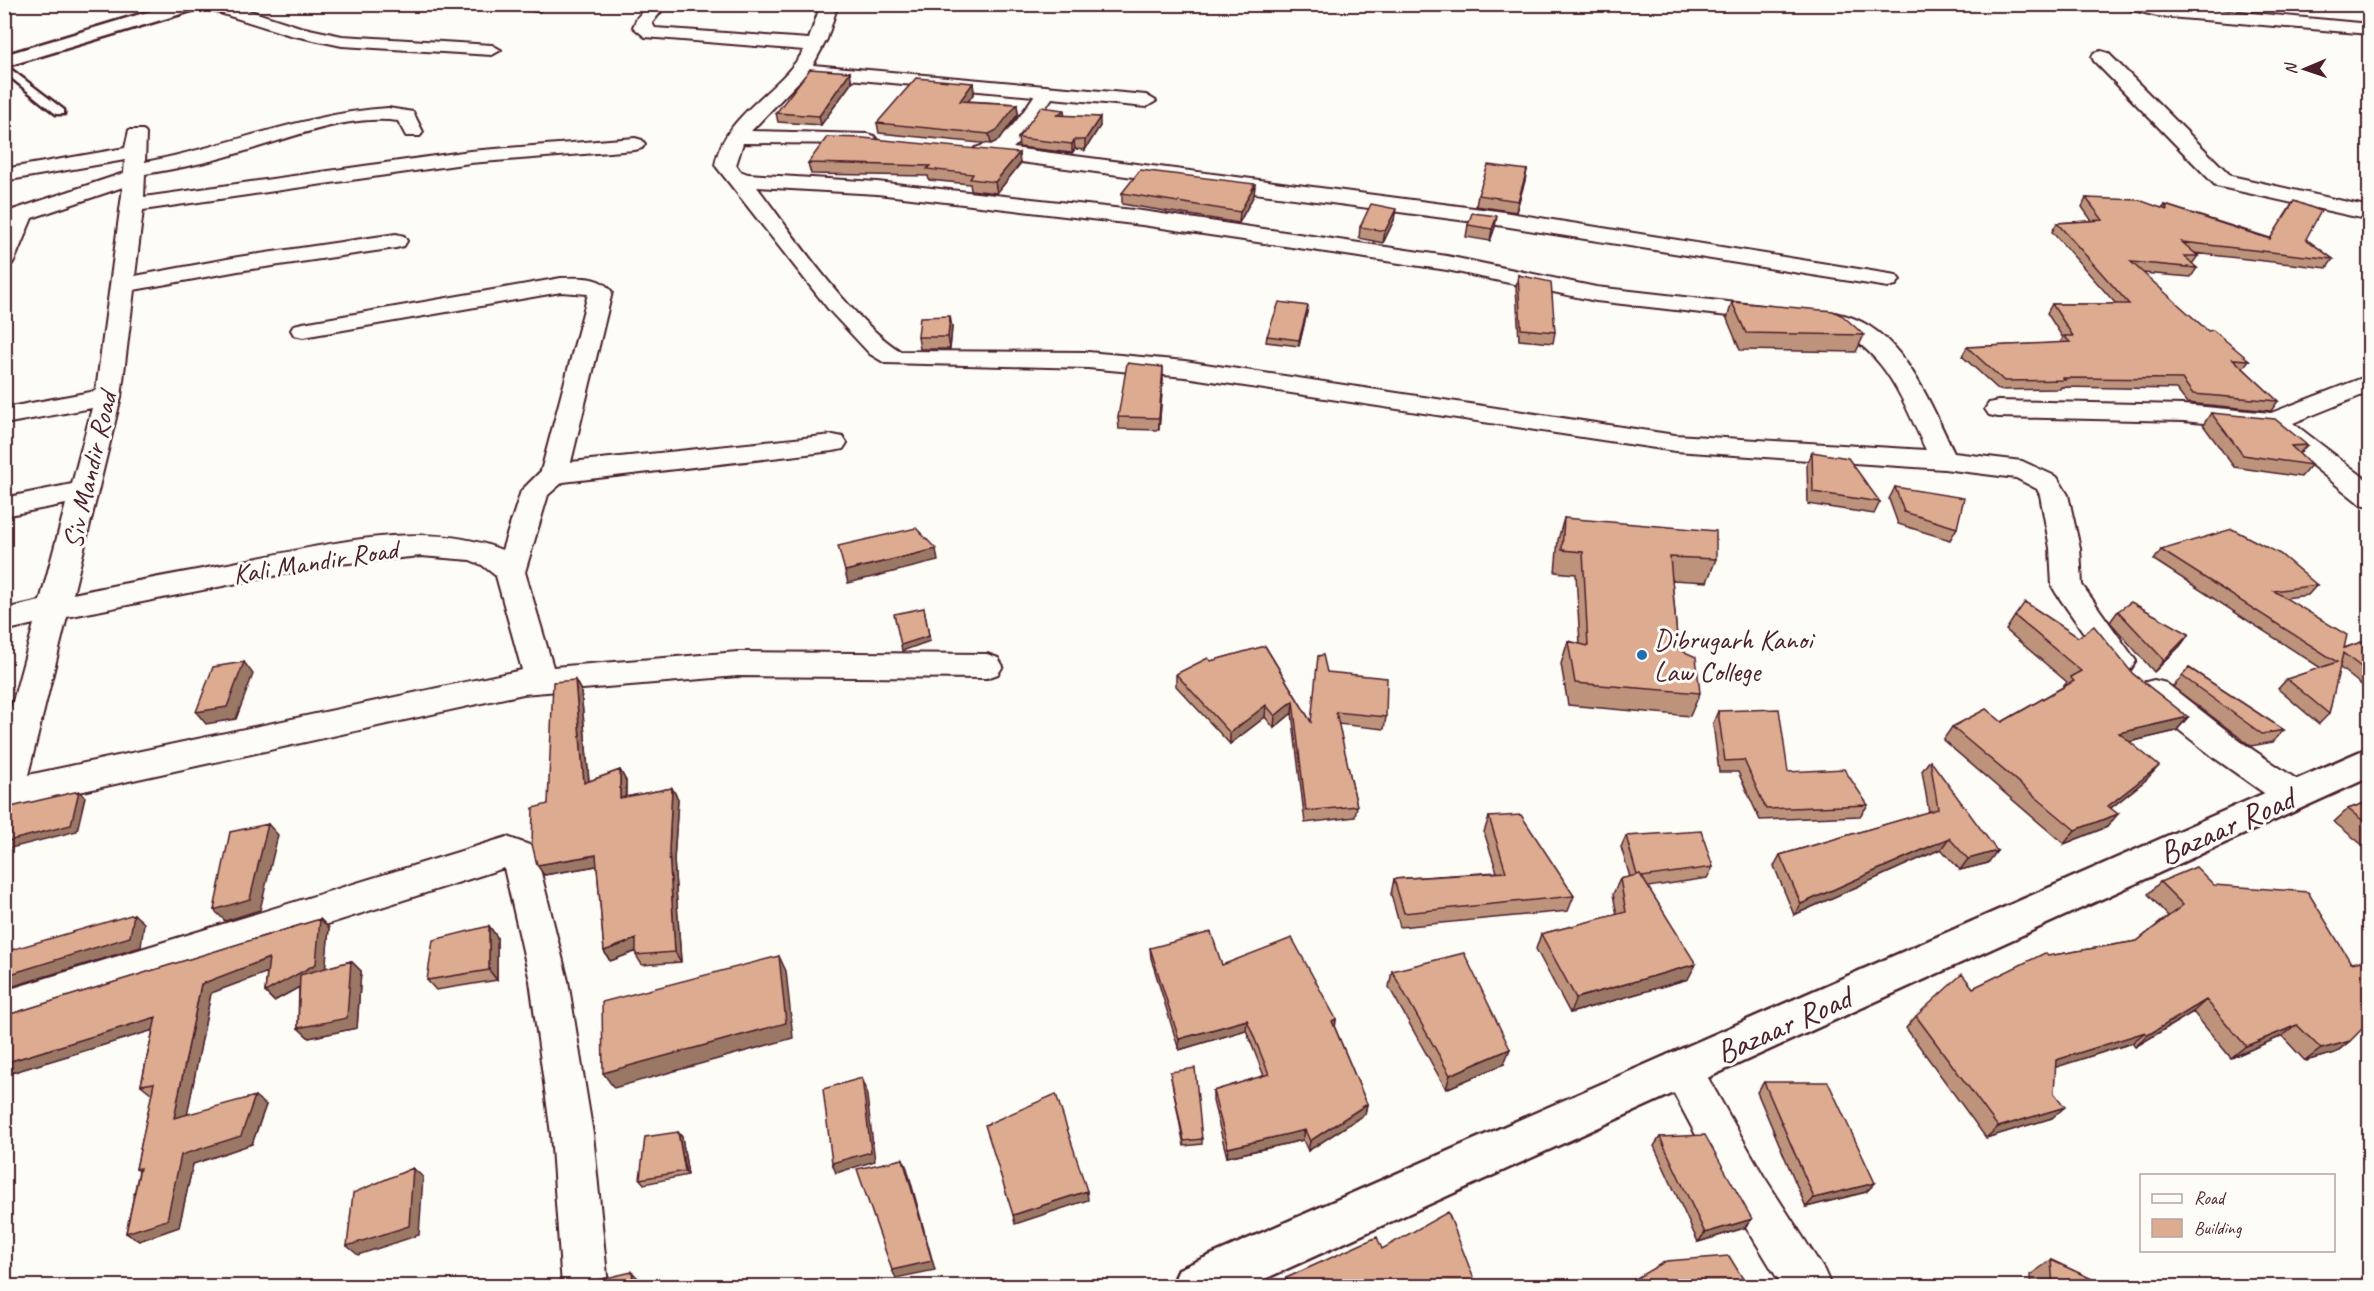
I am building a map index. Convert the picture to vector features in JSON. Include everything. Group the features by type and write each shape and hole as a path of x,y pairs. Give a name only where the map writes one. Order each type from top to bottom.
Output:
{"street":[{"path":"4,61 195,4"},
{"path":"210,4 296,31 342,41 492,50"},
{"path":"659,4 643,22 642,27 651,33 814,45"},
{"path":"830,4 814,45 801,69 747,122 726,153 725,164 730,174 739,178 877,188 1142,218 1447,263 1596,294 1831,319 1856,328 1897,366 1944,460"},
{"path":"2131,4 2157,11 2370,29"},
{"path":"2101,57 2224,181 2370,214"},
{"path":"801,69 1146,101"},
{"path":"993,152 1008,146 1047,91"},
{"path":"4,175 135,158 226,151 284,132 372,116 406,116 413,132"},
{"path":"736,137 891,142"},
{"path":"133,205 470,157 634,144"},
{"path":"962,150 993,152 1497,218 1598,237 1888,280"},
{"path":"4,260 14,217 135,158"},
{"name":"Siv Mandir Road","path":"5,796 56,608 108,397 124,285 133,205 135,158"},
{"path":"739,178 820,282 875,346 894,358 1118,362 1185,369 1675,444 1944,460 2022,470 2047,483 2054,495 2065,548 2067,586 2107,646 2135,678 2228,750 2293,795"},
{"path":"124,285 238,264 396,241"},
{"path":"303,330 552,286 590,285 600,292 554,475"},
{"path":"1998,409 2183,413 2274,421 2370,383"},
{"path":"4,416 108,397"},
{"path":"2274,421 2370,497"},
{"path":"541,680 510,572 535,491 554,475 571,471 833,443"},
{"path":"4,507 85,491"},
{"name":"Kali Mandir Road","path":"4,620 332,554 394,547 452,547 473,551 502,562 510,572"},
{"path":"5,796 488,687 541,680 738,664 852,663 987,666"},
{"name":"Bazaar Road","path":"1196,1287 2370,761"},
{"path":"4,1010 507,852 519,857 549,981 569,1110 585,1287"},
{"path":"1681,1069 1748,1190 1808,1287"}],"lane":[{"path":"4,67 60,112"}],"building":[{"path":"810,69 850,72 819,116 776,113"},
{"path":"916,78 973,83 960,101 1017,104 997,130 989,134 877,123"},
{"path":"1041,107 1064,110 1057,115 1100,117 1085,140 1074,140 1072,144 1018,138"},
{"path":"827,137 863,138 1019,153 995,182 970,179 973,174 927,169 930,166 808,163"},
{"path":"1488,165 1527,170 1518,201 1478,195"},
{"path":"1140,170 1255,184 1240,212 1122,193"},
{"path":"2086,198 2139,200 2167,210 2165,205 2270,239 2294,201 2321,211 2306,239 2333,259 2182,242 2198,256 2184,256 2197,268 2131,262 2208,331 2213,330 2249,360 2233,359 2278,401 2193,394 2182,379 2063,378 2065,380 2004,381 1967,347 2070,342 2064,336 2073,336 2052,304 2129,304 2057,223 2103,220"},
{"path":"1371,204 1396,209 1385,231 1360,227"},
{"path":"1472,213 1497,216 1492,229 1468,225"},
{"path":"1518,275 1551,282 1555,332 1521,329"},
{"path":"1279,302 1308,306 1299,340 1267,336"},
{"path":"1732,302 1833,311 1843,316 1864,335 1746,333"},
{"path":"950,316 948,337 918,337 920,317"},
{"path":"1127,363 1163,367 1159,418 1118,417"},
{"path":"2211,413 2275,419 2307,445 2291,446 2311,465 2243,455"},
{"path":"1812,452 1848,458 1880,502 1813,492"},
{"path":"1895,487 1964,498 1957,528 1904,512"},
{"path":"1564,518 1716,531 1716,559 1670,557 1678,649 1696,657 1700,693 1575,683 1568,641 1588,646 1583,552 1562,550"},
{"path":"916,528 936,549 845,571 838,546"},
{"path":"2232,529 2280,554 2317,585 2274,591 2347,635 2344,648 2370,639 2370,674 2343,653 2329,714 2287,679 2337,662 2161,550"},
{"path":"2025,602 2078,637 2094,626 2133,674 2188,717 2119,733 2159,766 2108,806 2118,814 2075,830 1952,727 1986,709 2002,722 2074,681 2070,677 2081,671 2015,616"},
{"path":"2131,602 2189,634 2164,660 2118,611"},
{"path":"924,608 929,636 901,645 894,614"},
{"path":"1265,646 1311,722 1318,656 1323,655 1327,672 1387,678 1386,717 1336,712 1357,806 1306,811 1293,701 1275,716 1266,705 1230,733 1176,674 1208,658 1211,661"},
{"path":"244,662 227,707 196,712 213,667"},
{"path":"2189,668 2284,730 2262,734 2182,676"},
{"path":"575,680 584,783 620,770 620,798 672,788 669,850 675,952 636,955 636,939 604,951 596,855 537,865 532,844 533,808 548,804 553,682"},
{"path":"1779,709 1788,772 1844,769 1868,805 1766,809 1744,760 1725,761 1718,711"},
{"path":"1930,760 1997,851 1968,859 1949,838 1801,904 1780,855 1938,809"},
{"path":"79,791 71,825 4,842 4,829 11,807"},
{"path":"2370,801 2370,826 2348,809"},
{"path":"1521,815 1574,896 1404,913 1394,879 1506,872 1489,817"},
{"path":"268,824 250,899 214,910 230,832"},
{"path":"1701,831 1713,867 1642,877 1640,874 1637,875 1626,836"},
{"path":"2196,867 2214,885 2308,892 2351,963 2370,960 2370,1021 2350,1041 2321,1049 2297,1025 2246,1046 2206,1000 2148,1035 2145,1032 2056,1060 2054,1093 2065,1107 1998,1127 1916,1016 1962,974 1973,988 2045,953 2048,956 2137,941 2183,905 2160,882"},
{"path":"1640,874 1696,964 1576,998 1541,934 1626,912 1620,879"},
{"path":"134,914 130,937 4,976 4,952"},
{"path":"320,919 316,964 265,992 269,958 201,984 174,1118 255,1096 241,1136 181,1155 167,1220 126,1233 140,1168 136,1169 154,1083 141,1085 156,1017 4,1063 4,1016"},
{"path":"489,926 489,970 427,980 433,940"},
{"path":"1211,932 1222,965 1292,938 1336,1019 1332,1021 1367,1104 1310,1141 1305,1130 1228,1148 1213,1091 1269,1074 1247,1020 1179,1039 1150,948"},
{"path":"1464,953 1510,1049 1450,1075 1392,971"},
{"path":"779,956 786,1023 603,1073 602,1002"},
{"path":"351,961 347,1018 298,1028 300,975"},
{"path":"1195,1068 1202,1139 1184,1141 1170,1072"},
{"path":"862,1078 871,1152 832,1163 823,1089"},
{"path":"1764,1082 1828,1082 1875,1183 1814,1198"},
{"path":"1056,1094 1087,1191 1013,1215 985,1125"},
{"path":"678,1132 685,1171 640,1179 645,1137"},
{"path":"1705,1135 1752,1219 1705,1233 1660,1137"},
{"path":"903,1159 932,1261 892,1270 857,1169"},
{"path":"413,1168 409,1226 347,1246 353,1193"},
{"path":"1448,1212 1477,1287 1290,1287 1286,1278 1377,1237 1382,1249"},
{"path":"1729,1256 1748,1287 1621,1287 1666,1261"},
{"path":"2051,1260 2109,1287 2053,1287"},
{"path":"632,1272 634,1287 597,1287 597,1280"}],"place":[{"name":"Dibrugarh Kanoi Law College","path":"1642,655"}]}
